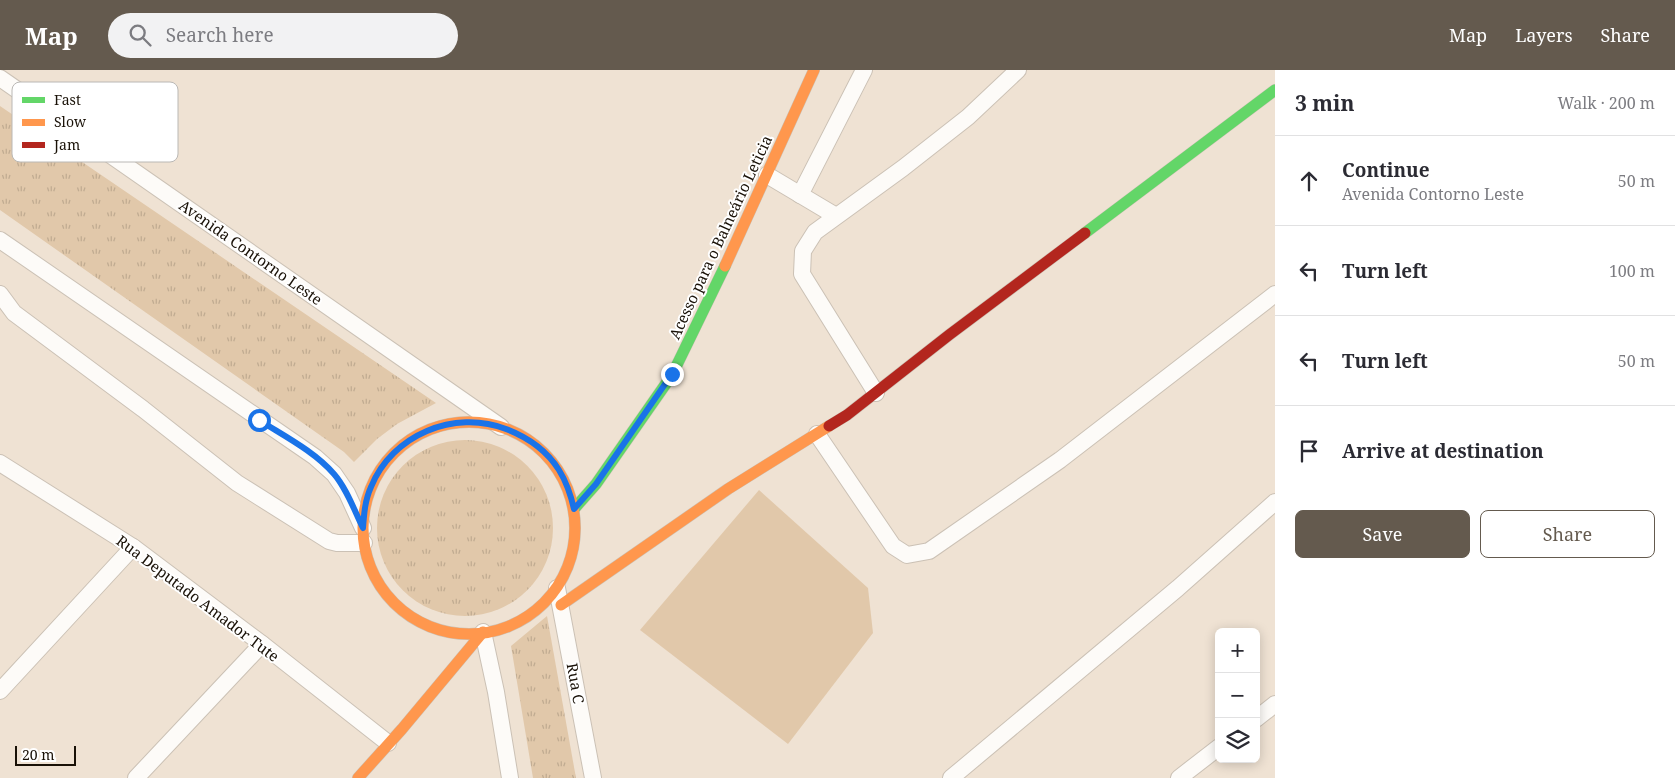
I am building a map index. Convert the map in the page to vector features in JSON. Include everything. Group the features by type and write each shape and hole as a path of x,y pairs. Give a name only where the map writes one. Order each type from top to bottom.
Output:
{"street":[{"name":"Acesso para o Balneário Leticia","path":"574,509 596,484 672,374 740,234 814,70"},
{"path":"800,195 864,70"},
{"path":"876,393 802,274 803,251 815,232 904,168 968,117 1018,70"},
{"name":"Avenida Contorno Leste","path":"0,78 12,86"},
{"path":"561,606 728,489 848,415 957,329 1275,90"},
{"name":"Avenida Contorno Leste","path":"121,162 502,427"},
{"path":"767,175 836,216"},
{"path":"0,240 315,457 334,474 342,486 363,535 372,572 399,608 418,620 438,629 453,632 483,632 501,629 525,618 546,601 557,588 565,573 575,542 576,526 574,509 565,482 550,458 528,439 502,427 480,422 459,422 431,428 406,442 386,462 371,486 365,507 363,535"},
{"path":"0,294 14,313 237,483 329,541 337,543 363,535"},
{"path":"817,434 893,546 907,554 929,551 1060,460 1275,294"},
{"name":"Rua Deputado Amador Tute","path":"0,463 133,547 262,644 388,743"},
{"path":"951,778 1178,588 1275,502"},
{"path":"0,691 133,547"},
{"name":"Rua C","path":"557,588 593,778"},
{"path":"358,778 402,729 483,632"},
{"path":"483,632 496,692 510,778"},
{"path":"136,778 262,644"},
{"path":"1257,718 1275,704"},
{"path":"1179,778 1215,750"}],"green space":[{"path":"0,106 12,114 12,162 82,162 436,403 397,424 377,439 354,462 344,452 0,210"},
{"path":"465,440 499,447 521,460 533,472 546,494 553,528 546,562 533,584 521,596 499,609 465,616 431,609 409,596 397,584 384,562 377,528 384,494 397,472 409,460 431,447"},
{"path":"759,490 868,588 873,633 788,744 640,630"},
{"path":"547,616 576,778 533,778 511,646"}],"traffic: fast":[{"path":"1085,233 1275,90"},
{"path":"574,509 596,484 672,375 725,266"}],"traffic: slow":[{"path":"725,266 814,70"},
{"path":"459,422 479,422 519,434 544,453 557,469 567,487 573,507 575,528 573,549 567,569 557,587 544,603 528,616 510,626 479,634 459,634 419,622 402,610 387,595 371,569 363,538 363,518 375,478 387,461 402,446 428,430 459,422"},
{"path":"561,605 728,489 829,426"},
{"path":"358,778 402,729 483,632"}],"traffic: jam":[{"path":"829,426 847,415 949,335 1085,233"}],"route":[{"path":"259,420 315,457 334,474 346,493 363,528 366,500 371,486 395,451 406,442 431,428 459,422 488,423 515,432 528,439 550,458 558,469 571,495 574,509 596,484 672,374"}]}
